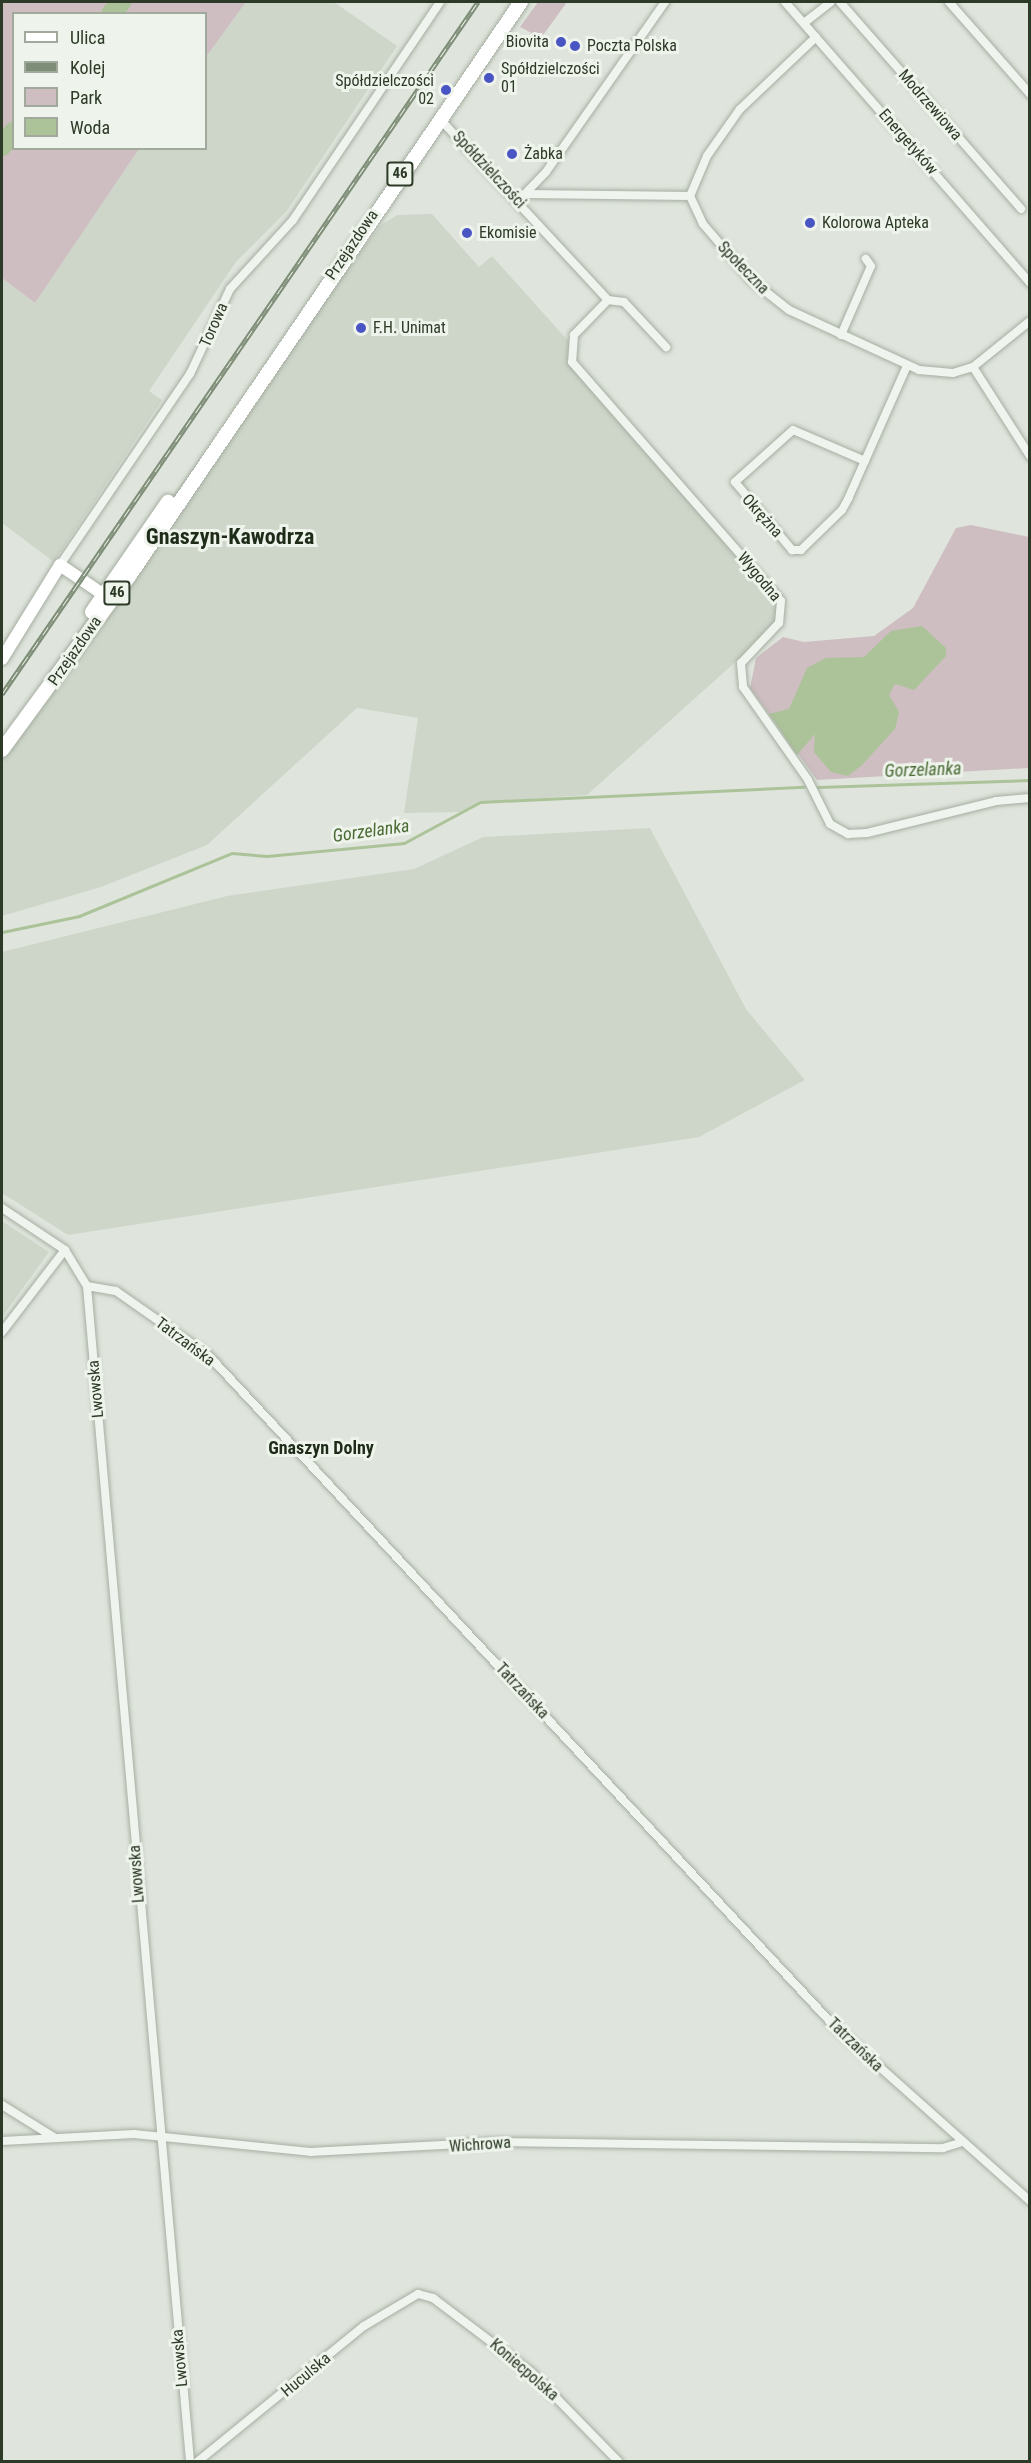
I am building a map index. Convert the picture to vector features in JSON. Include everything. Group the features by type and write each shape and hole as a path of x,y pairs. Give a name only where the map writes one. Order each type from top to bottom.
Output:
{"main road":[{"name":"Przejazdowa","path":"2,749 130,575 225,430 438,117 521,2"},
{"name":"Przejazdowa","path":"2,749 104,595 225,430"}],"street":[{"name":"Torowa","path":"2,659 60,565 190,374 230,289 293,220 440,2"},
{"path":"518,201 526,194 665,2"},
{"name":"Energetyków","path":"785,2 1029,283"},
{"path":"804,23 831,2"},
{"name":"Modrzewiowa","path":"840,2 1021,209"},
{"path":"949,2 1029,94"},
{"path":"526,194 690,196 702,164 740,109 816,37"},
{"name":"Spółdzielczości","path":"438,117 608,300 624,302 666,347"},
{"name":"Społeczna","path":"690,196 703,224 751,280 789,310 907,366 938,373 973,367 1029,321"},
{"path":"841,335 871,266 866,259"},
{"name":"Wygodna","path":"608,300 574,336 572,362 781,601 779,623 741,663 743,687 808,780 831,824 848,834 867,833 996,801 1029,798"},
{"name":"Okrężna","path":"865,461 793,429 735,482 797,552 838,516 865,461 907,366"},
{"path":"973,367 1029,456"},
{"path":"60,565 104,595"},
{"path":"2,1208 65,1250 87,1286"},
{"path":"2,1332 65,1250"},
{"name":"Lwowska","path":"87,1286 159,2135 190,2462"},
{"name":"Tatrzańska","path":"87,1286 116,1291 208,1356 837,2029 959,2143 1029,2202"},
{"path":"2,2105 55,2138"},
{"name":"Wichrowa","path":"2,2141 159,2135 310,2152 499,2142 943,2148 959,2143"},
{"name":"Huculska","path":"197,2462 363,2326 418,2294"},
{"name":"Koniecpolska","path":"418,2294 434,2298 532,2373 619,2462"}],"shaded area":[{"path":"246,2 334,2 397,46 286,212 236,262 149,391 162,400 54,562 2,523 2,278 35,303 138,150 207,150 207,56"},
{"path":"432,214 479,267 492,256 571,344 572,362 781,601 779,623 587,795 480,802 460,812 404,813 418,718 357,708 207,845 101,887 2,916 2,748 35,693 183,481 381,225 397,215"},
{"path":"650,828 746,1009 805,1080 699,1137 68,1235 2,1193 2,952 227,896 414,869 483,837"},
{"path":"2,1221 49,1252 2,1317"}],"green space":[{"path":"2,2 246,2 207,56 207,12 12,12 12,150 138,150 35,303 2,278"},
{"path":"538,2 567,2 541,38 520,27"},
{"path":"971,525 1029,537 1029,768 817,780 750,688 756,658 783,637 804,642 874,636 913,608 956,528"}],"water":[{"path":"922,626 946,648 946,656 914,690 895,684 889,695 899,712 895,729 862,765 848,776 831,772 814,752 815,734 797,755 769,714 789,709 807,668 826,658 864,657 891,631"}],"waterway":[{"path":"113,12 121,2"},
{"path":"2,146 12,134"},
{"name":"Gorzelanka","path":"818,787 1030,780"},
{"name":"Gorzelanka","path":"2,932 79,916 232,853 267,856 404,843 480,802 804,787"}],"railway":[{"path":"2,694 478,2"}],"place":[{"name":"Biovita","path":"561,42"},
{"name":"Poczta Polska","path":"575,46"},
{"name":"Spółdzielczości 01","path":"489,78"},
{"name":"Spółdzielczości 02","path":"446,90"},
{"name":"Żabka","path":"512,154"},
{"name":"Kolorowa Apteka","path":"810,223"},
{"name":"Ekomisie","path":"467,233"},
{"name":"F.H. Unimat","path":"361,328"}],"district":[{"name":"Gnaszyn-Kawodrza","path":"230,537"},
{"name":"Gnaszyn Dolny","path":"321,1448"}]}
